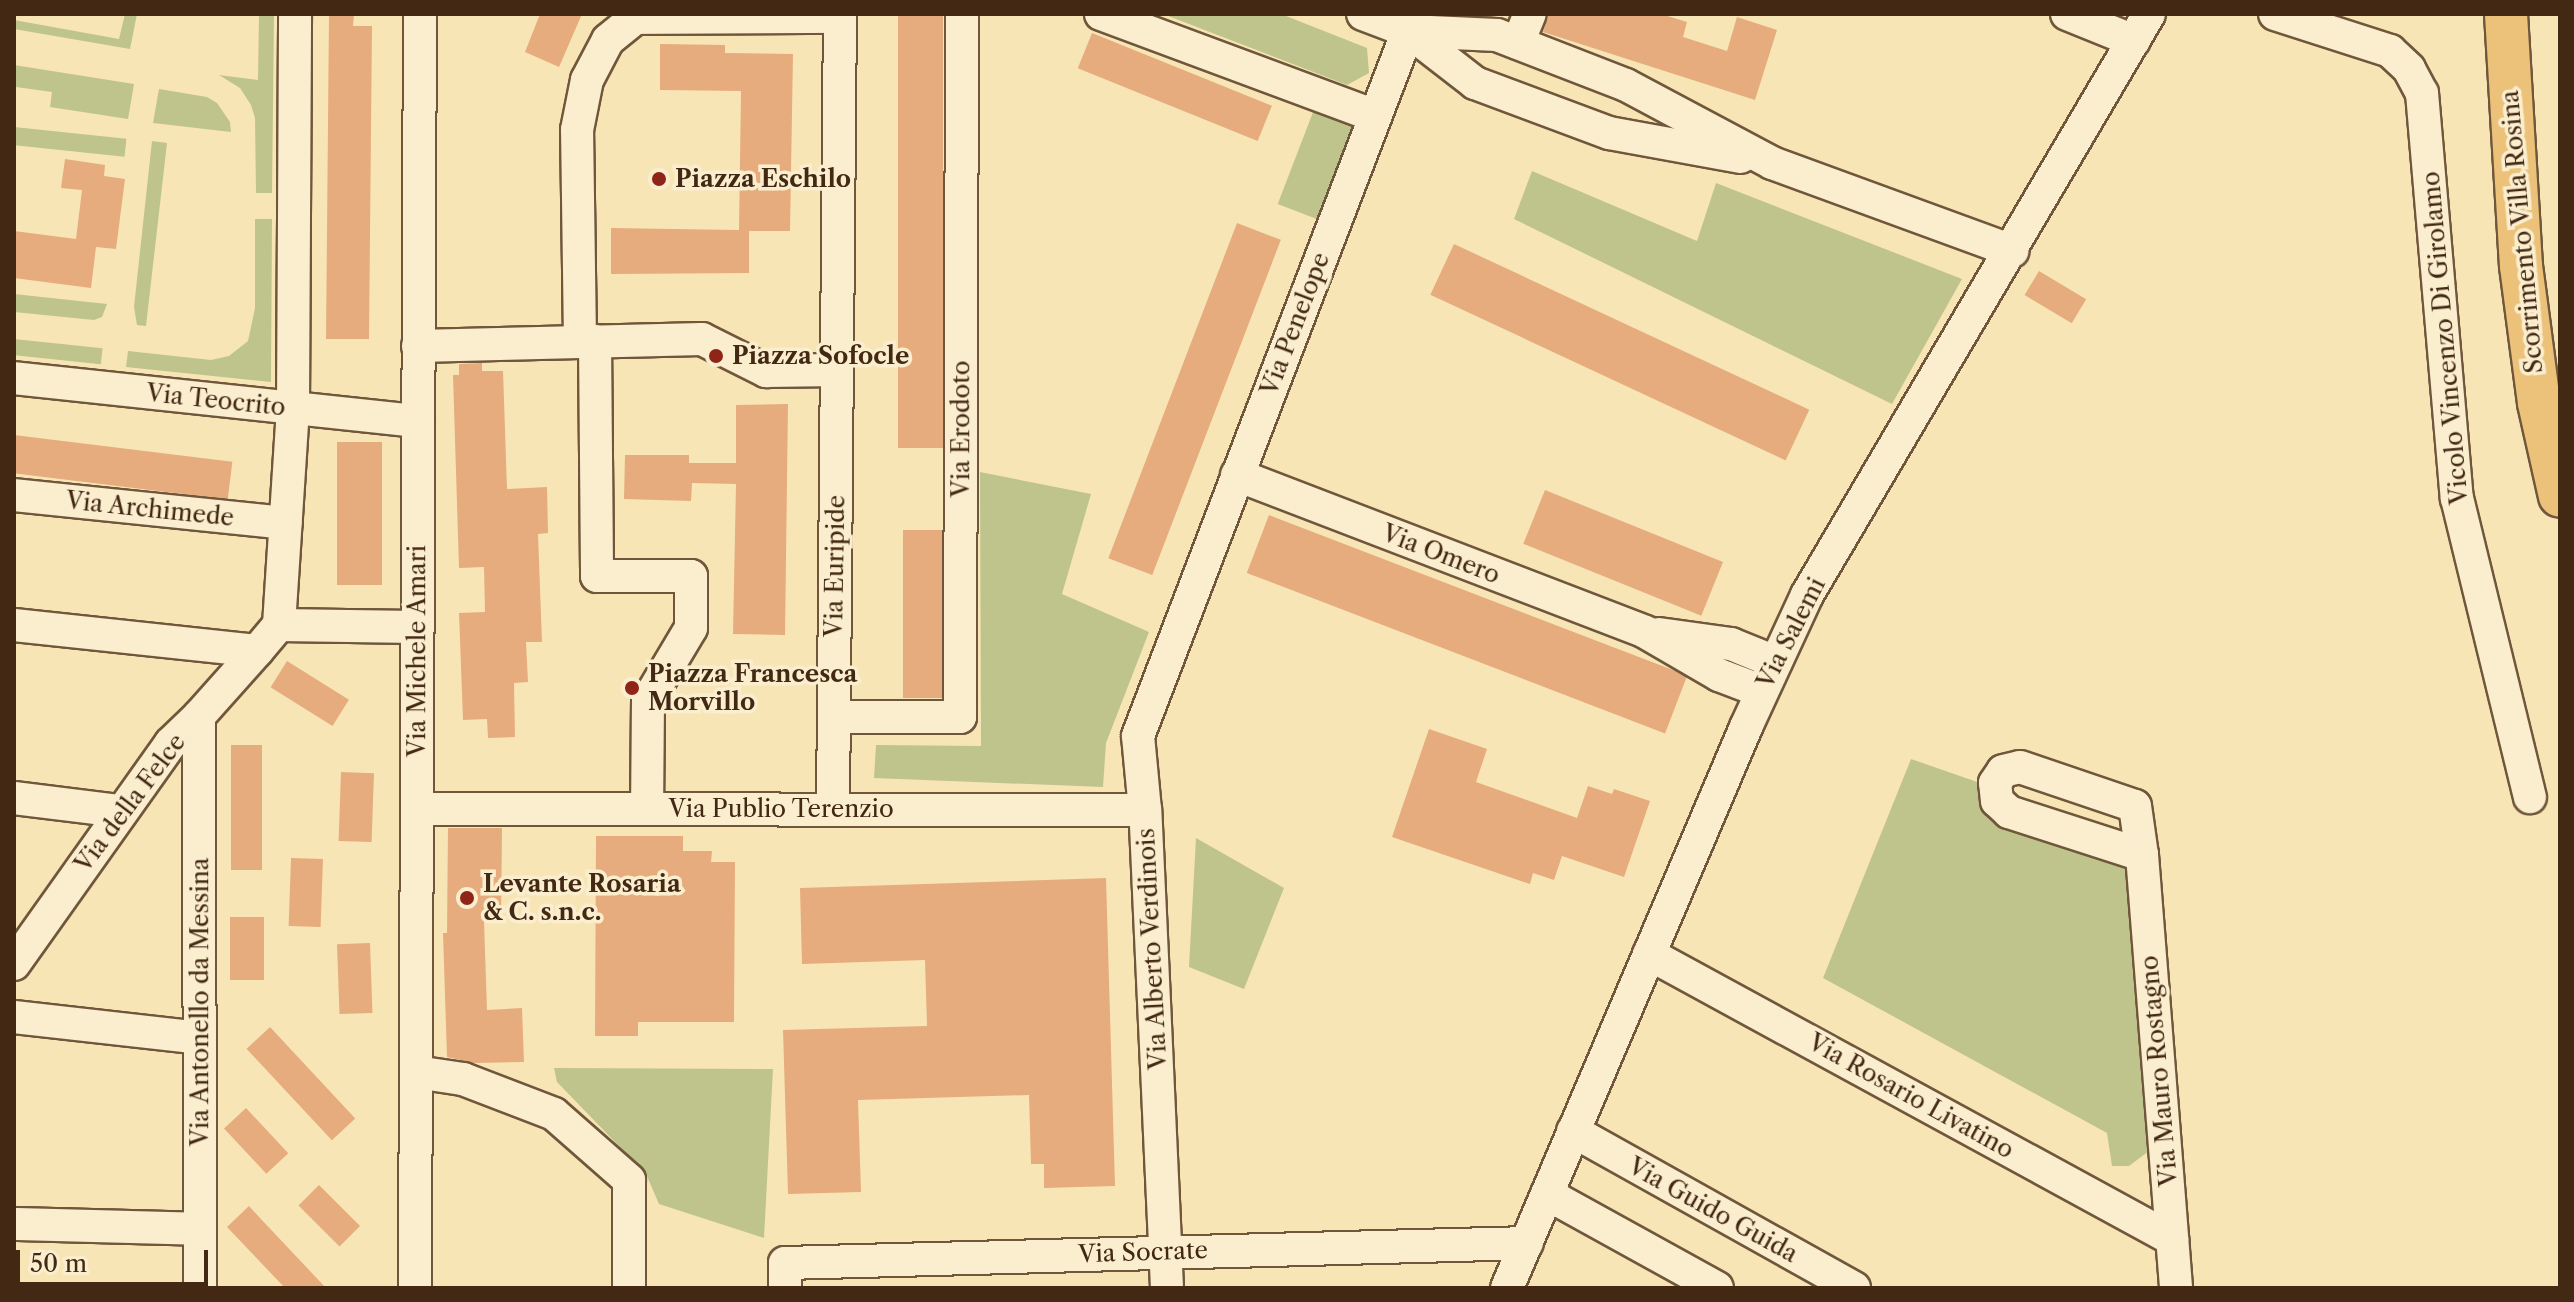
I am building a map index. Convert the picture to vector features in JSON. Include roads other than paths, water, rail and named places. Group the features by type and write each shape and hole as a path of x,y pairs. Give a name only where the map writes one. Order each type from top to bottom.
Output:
{"main road":[{"name":"Scorrimento Villa Rosina","path":"2506,14 2521,266 2539,403 2560,496"}],"street":[{"path":"295,14 293,408 279,625 417,627"},
{"name":"Via Michele Amari","path":"415,1288 420,14"},
{"name":"Via Erodoto","path":"834,717 960,717 962,14"},
{"path":"1101,14 1375,116"},
{"path":"1363,14 1408,31 1475,83 1609,133 1772,163"},
{"path":"2067,14 2141,27"},
{"name":"Vicolo Vincenzo Di Girolamo","path":"2275,14 2390,51 2409,69 2422,93 2457,498 2530,797"},
{"path":"647,809 648,700 691,628 691,576 597,576 577,130 587,80 608,40 635,18 840,15"},
{"name":"Via Euripide","path":"833,810 840,15"},
{"name":"Via Salemi","path":"1507,1288 1761,691 1807,595 2141,27"},
{"path":"1408,31 1497,35 1524,29 1772,163 2012,251"},
{"name":"Via Penelope","path":"1182,617 1408,31"},
{"path":"418,346 702,339 766,371 837,370"},
{"name":"Via Teocrito","path":"14,378 418,421"},
{"name":"Via Omero","path":"1237,475 1645,632"},
{"name":"Via Archimede","path":"14,495 286,523"},
{"name":"Via Alberto Verdinois","path":"1167,1288 1145,810 1138,736 1182,617"},
{"path":"14,625 257,651"},
{"name":"Via della Felce","path":"14,964 171,743 199,716 279,625"},
{"path":"1645,632 1731,644 1775,662"},
{"path":"1645,632 1719,675 1761,691"},
{"name":"Via Antonello da Messina","path":"199,716 200,1288"},
{"path":"14,798 120,811"},
{"name":"Via Publio Terenzio","path":"417,809 1145,810"},
{"name":"Via Mauro Rostagno","path":"2142,855 2176,1288"},
{"name":"Via Rosario Livatino","path":"1649,954 2172,1239"},
{"path":"14,1017 200,1038"},
{"path":"416,1072 463,1079 554,1114 629,1180 629,1288"},
{"name":"Via Guido Guida","path":"1573,1131 1854,1288"},
{"path":"1547,1194 1717,1288"},
{"path":"14,1224 200,1229"},
{"name":"Via Socrate","path":"785,1288 785,1263 1527,1243"}],"place":[{"name":"Piazza Eschilo","path":"659,179"},
{"name":"Piazza Sofocle","path":"716,356"},
{"name":"Piazza Francesca Morvillo","path":"632,688"},
{"name":"Levante Rosaria & C. s.n.c.","path":"467,898"}]}
